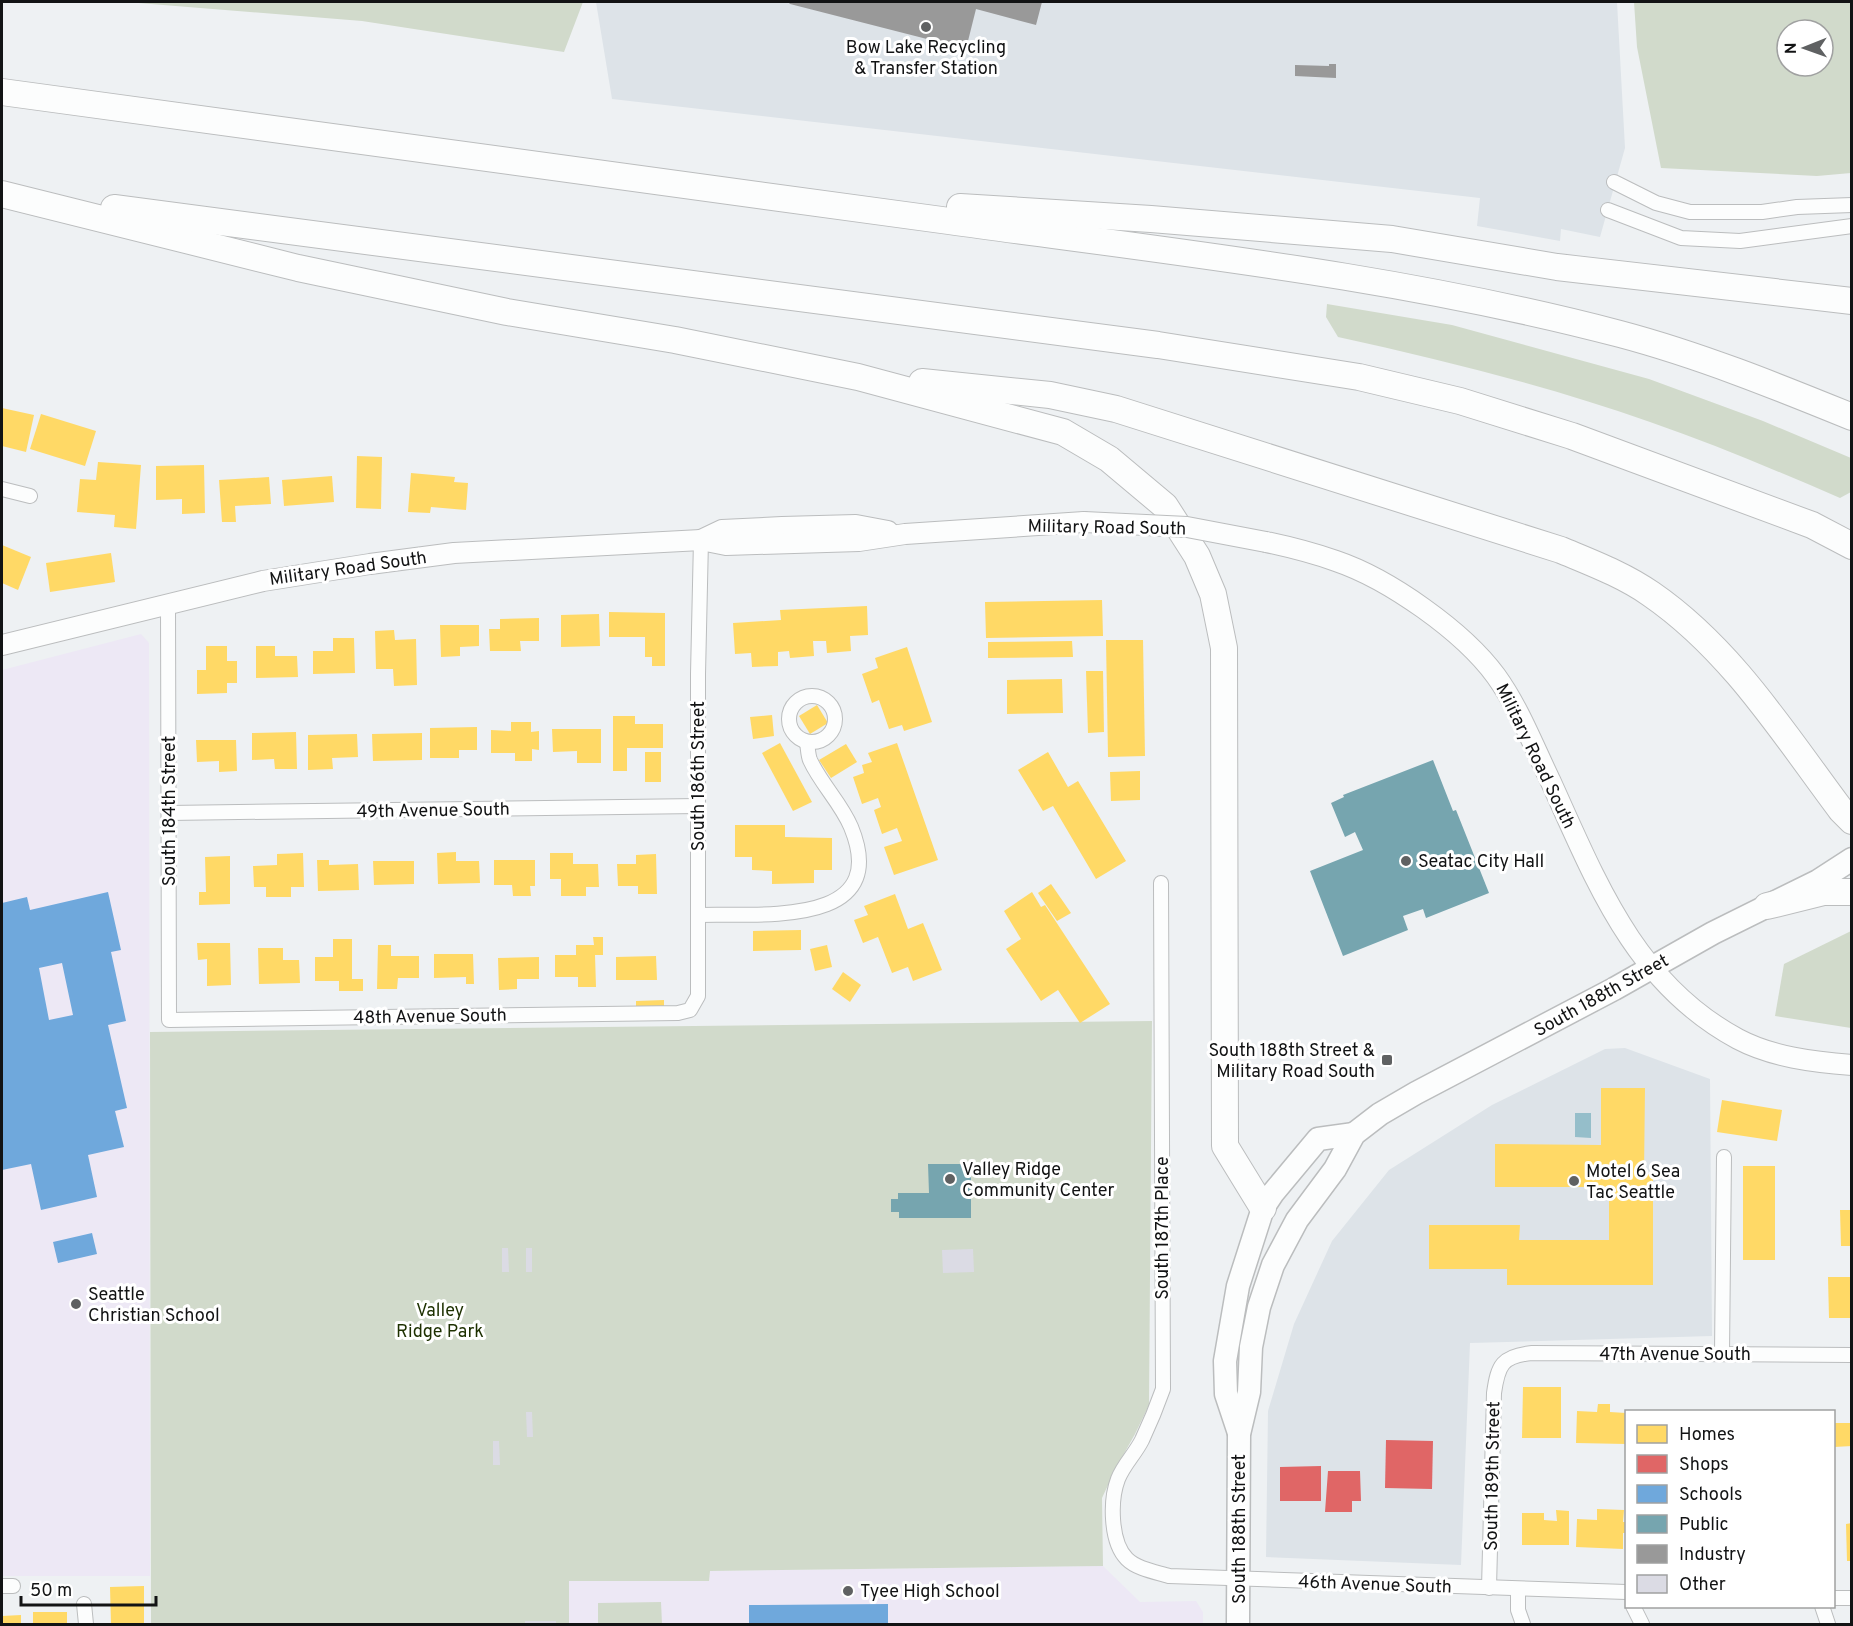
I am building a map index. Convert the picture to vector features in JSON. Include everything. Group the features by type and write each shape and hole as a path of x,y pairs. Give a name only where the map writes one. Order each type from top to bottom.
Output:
{"highway":[{"path":"2,92 756,194 1231,260 1372,282 1489,304 1622,335 1743,374 1851,417"},
{"path":"2,194 298,268 507,312 675,340 858,377 1064,432 1109,459 1166,506 1197,556 1213,594 1224,648 1225,1146 1263,1208"},
{"path":"2,194 1148,344 1359,377 1460,401 1572,435 1812,525 1851,546"},
{"path":"756,194 1151,219 1392,239 1557,267 1851,301"},
{"path":"858,377 1050,395 1116,409 1561,550 1614,572 1651,594 1695,630 1729,663 1851,821"},
{"path":"1767,906 1824,892 1851,892"}],"main road":[{"name":"Military Road South","path":"2,645 263,581 454,553 701,540 722,530 856,525 905,534 1084,522 1187,526 1266,542 1338,561 1418,603 1459,636 1495,674 1513,703 1603,893 1631,943 1651,968 1694,1011 1738,1039 1794,1058 1851,1065"},
{"name":"South 188th Street","path":"1238,1624 1239,1434 1249,1392 1253,1337 1259,1306 1273,1265 1297,1220 1335,1169 1354,1134 1380,1114 1416,1093 1818,881 1851,859"},
{"name":"South 188th Street","path":"1239,1434 1226,1394 1225,1361 1238,1286 1263,1208 1318,1139 1354,1134"}],"street":[{"path":"1614,182 1656,203 1690,212 1762,212 1797,207 1851,205"},
{"path":"1608,210 1681,238 1740,241 1851,226"},
{"path":"2,489 30,496"},
{"name":"South 186th Street","path":"690,1010 698,996 698,674 701,540"},
{"name":"South 184th Street","path":"168,603 169,1020"},
{"path":"699,915 798,912 821,907 837,900 852,888 859,873 859,856 851,826 810,759 807,743"},
{"name":"49th Avenue South","path":"169,813 698,806"},
{"name":"South 187th Place","path":"1127,1558 1117,1539 1113,1518 1118,1480 1141,1442 1163,1389 1161,883"},
{"name":"48th Avenue South","path":"169,1020 678,1013 690,1010"},
{"path":"1722,1354 1724,1157"},
{"name":"47th Avenue South","path":"1501,1364 1514,1356 1532,1353 1851,1355"},
{"name":"South 189th Street","path":"1489,1588 1494,1393 1496,1377 1501,1364"},
{"name":"46th Avenue South","path":"1127,1558 1146,1569 1170,1575 1625,1592"},
{"path":"1518,1589 1518,1610 1523,1624"},
{"path":"1835,1598 1851,1598"},
{"path":"84,1604 86,1624"},
{"path":"1634,1608 1641,1624"},
{"path":"1823,1608 1828,1624"}],"shaded area":[{"path":"596,2 1617,2 1625,148 1600,237 1561,229 1560,241 1477,226 1480,198 612,99"},
{"name":"Seattle Christian School","path":"141,634 149,643 150,1576 2,1576 2,670"},
{"path":"1625,1048 1710,1079 1712,1336 1470,1343 1461,1565 1266,1557 1268,1411 1294,1324 1332,1241 1389,1170 1492,1105 1605,1049"},
{"name":"Tyee High School","path":"1103,1566 1140,1602 1196,1601 1203,1612 1203,1624 569,1624 568,1581 709,1581 709,1571"}],"green space":[{"path":"126,2 583,2 564,52 362,21"},
{"path":"1634,2 1851,2 1851,173 1817,176 1661,168 1637,47"},
{"path":"1327,304 1452,325 1649,379 1763,421 1851,458 1851,492 1840,498 1698,439 1534,385 1338,337 1326,317"},
{"path":"1851,931 1851,1028 1775,1016 1784,964"},
{"name":"Valley Ridge Park","path":"1152,1021 1149,1405 1102,1498 1103,1566 710,1571 709,1581 569,1581 569,1624 151,1624 150,1032"},
{"path":"661,1602 662,1624 598,1624 598,1603"}],"water":[{"path":"1575,1113 1591,1113 1591,1138 1575,1137"}],"building: Homes":[{"path":"2,408 34,415 26,452 2,446"},
{"path":"41,414 96,431 85,466 30,449"},
{"path":"357,456 382,457 381,509 356,508"},
{"path":"98,462 141,465 136,529 114,527 115,515 77,512 80,479 96,480"},
{"path":"204,465 205,513 182,514 182,499 156,500 156,466"},
{"path":"411,473 455,477 454,482 468,483 466,510 431,507 430,513 408,512"},
{"path":"332,476 334,502 284,506 282,480"},
{"path":"269,477 271,504 235,506 236,522 222,522 219,480"},
{"path":"2,545 31,557 18,590 2,583"},
{"path":"111,553 115,582 50,592 46,563"},
{"path":"1102,600 1103,636 986,638 985,602"},
{"path":"867,606 868,635 850,636 851,651 827,653 826,641 813,641 814,656 790,658 789,651 778,652 778,666 752,667 751,653 735,654 733,623 781,620 780,610"},
{"path":"609,612 665,613 665,666 652,666 652,657 645,657 645,637 609,637"},
{"path":"599,614 600,646 561,647 561,615"},
{"path":"539,618 539,641 520,641 521,651 490,651 489,629 500,629 500,619"},
{"path":"440,625 479,625 479,646 460,647 460,656 441,657"},
{"path":"394,630 395,640 416,639 417,685 394,686 393,669 376,669 375,631"},
{"path":"333,638 354,638 355,673 313,674 313,651 333,651"},
{"path":"1106,640 1143,640 1145,756 1108,757"},
{"path":"1072,641 1073,657 988,658 988,642"},
{"path":"206,646 227,646 227,661 237,661 237,683 227,683 227,693 197,694 197,670 206,670"},
{"path":"256,646 275,646 275,656 297,656 298,677 256,678"},
{"path":"907,647 932,722 904,731 902,725 889,729 879,700 872,703 862,674 878,668 875,658"},
{"path":"1086,671 1103,671 1104,732 1088,733"},
{"path":"1062,679 1063,713 1007,714 1007,680"},
{"path":"817,705 828,723 810,734 799,716"},
{"path":"772,715 774,736 753,739 750,717"},
{"path":"613,716 635,716 635,724 663,724 663,748 627,748 627,771 613,771"},
{"path":"511,722 531,722 531,732 539,731 539,750 532,749 532,761 515,761 515,753 491,753 491,730 511,731"},
{"path":"477,727 477,750 459,750 459,758 430,758 430,728"},
{"path":"552,729 601,729 601,763 577,763 577,751 553,752"},
{"path":"296,732 297,769 275,769 274,759 252,760 252,733"},
{"path":"422,733 422,760 373,761 372,734"},
{"path":"357,734 358,757 332,758 333,769 308,770 308,735"},
{"path":"196,740 236,740 237,771 219,772 219,761 197,762"},
{"path":"780,743 812,802 793,811 762,753"},
{"path":"897,743 938,860 894,875 884,847 902,841 897,828 882,834 874,810 881,807 878,798 862,804 853,777 864,773 862,765 872,762 868,753"},
{"path":"846,744 857,762 831,778 819,760"},
{"path":"645,752 661,752 661,782 645,782"},
{"path":"1048,752 1068,787 1078,781 1126,861 1096,879 1053,806 1043,811 1018,770"},
{"path":"1140,771 1140,800 1111,801 1110,772"},
{"path":"735,825 785,825 785,837 832,838 832,870 814,870 814,883 772,884 772,871 752,870 752,857 735,857"},
{"path":"456,852 456,861 479,861 480,883 438,884 437,853"},
{"path":"303,853 304,887 291,887 291,897 266,897 266,887 254,887 253,866 277,865 277,854"},
{"path":"550,853 573,853 573,864 598,864 599,887 586,887 586,896 561,896 561,879 550,879"},
{"path":"656,854 657,894 638,894 638,886 618,886 617,864 636,864 636,855"},
{"path":"230,856 230,904 199,905 199,892 206,892 205,857"},
{"path":"317,860 329,860 329,865 358,864 359,890 318,891"},
{"path":"494,860 535,860 535,886 530,886 531,896 513,896 512,885 494,885"},
{"path":"373,861 414,861 414,884 374,885"},
{"path":"1051,884 1071,913 1057,921 1038,893"},
{"path":"1032,892 1041,907 1045,905 1110,1004 1080,1023 1058,990 1041,1001 1006,949 1021,939 1004,911"},
{"path":"895,894 908,929 923,923 942,970 913,981 908,967 892,973 878,937 863,943 854,920 868,915 864,906"},
{"path":"801,930 801,950 753,951 753,931"},
{"path":"593,937 603,937 603,955 595,955 596,987 578,987 578,977 555,977 555,955 576,955 576,945 594,945"},
{"path":"333,939 352,939 352,979 363,979 363,991 339,991 339,981 315,981 315,957 333,957"},
{"path":"197,943 230,943 231,985 207,986 207,959 198,960"},
{"path":"378,945 391,945 391,956 419,956 419,978 398,978 397,989 377,989"},
{"path":"827,945 832,967 815,971 810,949"},
{"path":"258,948 283,948 283,960 299,960 300,983 259,984"},
{"path":"434,954 473,954 474,984 466,984 466,977 434,978"},
{"path":"656,956 657,980 616,980 616,957"},
{"path":"539,957 539,979 517,979 517,989 499,990 498,958"},
{"path":"843,972 861,985 850,1002 832,989"},
{"path":"664,1000 664,1007 636,1008 636,1001"},
{"name":"Motel 6 Sea Tac Seattle","path":"1601,1088 1645,1088 1644,1174 1653,1174 1653,1285 1507,1285 1507,1269 1429,1269 1429,1225 1520,1225 1519,1240 1609,1240 1609,1187 1495,1187 1495,1144 1601,1145"},
{"path":"1722,1100 1782,1110 1777,1141 1717,1132"},
{"path":"1743,1166 1775,1166 1775,1260 1743,1260"},
{"path":"1840,1210 1852,1210 1852,1246 1841,1246"},
{"path":"1828,1277 1852,1277 1852,1318 1829,1318"},
{"path":"1523,1387 1561,1387 1561,1438 1522,1438"},
{"path":"1598,1404 1610,1404 1610,1412 1625,1413 1625,1444 1576,1443 1577,1411 1597,1412"},
{"path":"1835,1423 1852,1423 1852,1446 1835,1447"},
{"path":"1597,1509 1624,1510 1623,1549 1576,1547 1577,1519 1597,1520"},
{"path":"1556,1510 1569,1511 1569,1545 1522,1545 1522,1513 1544,1513 1544,1520 1557,1521"},
{"path":"1852,1523 1852,1561 1847,1561 1846,1524"},
{"path":"144,1586 144,1624 111,1624 110,1587"},
{"path":"33,1612 67,1612 67,1624 33,1624"},
{"path":"21,1615 21,1624 2,1624 2,1616"}],"building: Shops":[{"path":"1386,1440 1433,1441 1432,1489 1385,1488"},
{"path":"1321,1466 1321,1501 1280,1501 1280,1467"},
{"path":"1328,1471 1360,1471 1361,1501 1352,1501 1352,1512 1325,1512"}],"building: Schools":[{"path":"108,892 121,950 111,952 126,1021 108,1025 127,1108 115,1111 124,1147 88,1155 97,1197 41,1210 31,1164 2,1170 2,903 27,897 30,910","holes":["62,963 73,1015 49,1020 39,968"]},
{"path":"92,1233 97,1254 58,1263 53,1242"},
{"name":"Tyee High School","path":"888,1604 888,1624 749,1624 749,1605"}],"building: Public":[{"name":"Seatac City Hall","path":"1433,760 1489,893 1426,918 1423,909 1403,916 1408,930 1343,956 1310,871 1363,850 1355,832 1345,837 1331,803 1344,797 1343,795"},
{"name":"Valley Ridge Community Center","path":"928,1164 971,1164 971,1218 899,1218 899,1212 891,1212 891,1199 898,1199 898,1193 929,1193"}],"building: Industry":[{"name":"Bow Lake Recycling & Transfer Station","path":"788,2 1042,2 1036,25 976,9 966,49"},
{"path":"1329,64 1336,64 1336,78 1295,76 1295,65 1329,66"}],"building: Other":[{"path":"1389,1054 1391,1058 1385,1062 1383,1058"},
{"path":"502,1248 508,1248 509,1272 502,1272"},
{"path":"526,1248 532,1248 532,1272 526,1272"},
{"path":"973,1249 974,1272 943,1273 942,1250"},
{"path":"526,1412 532,1412 533,1437 527,1437"},
{"path":"493,1441 499,1441 500,1465 493,1465"},
{"path":"525,1621 556,1621 556,1624 525,1624"}],"place":[{"name":"Bow Lake Recycling & Transfer Station","path":"926,27"},
{"name":"Seatac City Hall","path":"1406,861"},
{"name":"South 188th Street & Military Road South","path":"1387,1060"},
{"name":"Valley Ridge Community Center","path":"950,1179"},
{"name":"Motel 6 Sea Tac Seattle","path":"1574,1181"},
{"name":"Seattle Christian School","path":"76,1304"},
{"name":"Tyee High School","path":"848,1591"}]}
